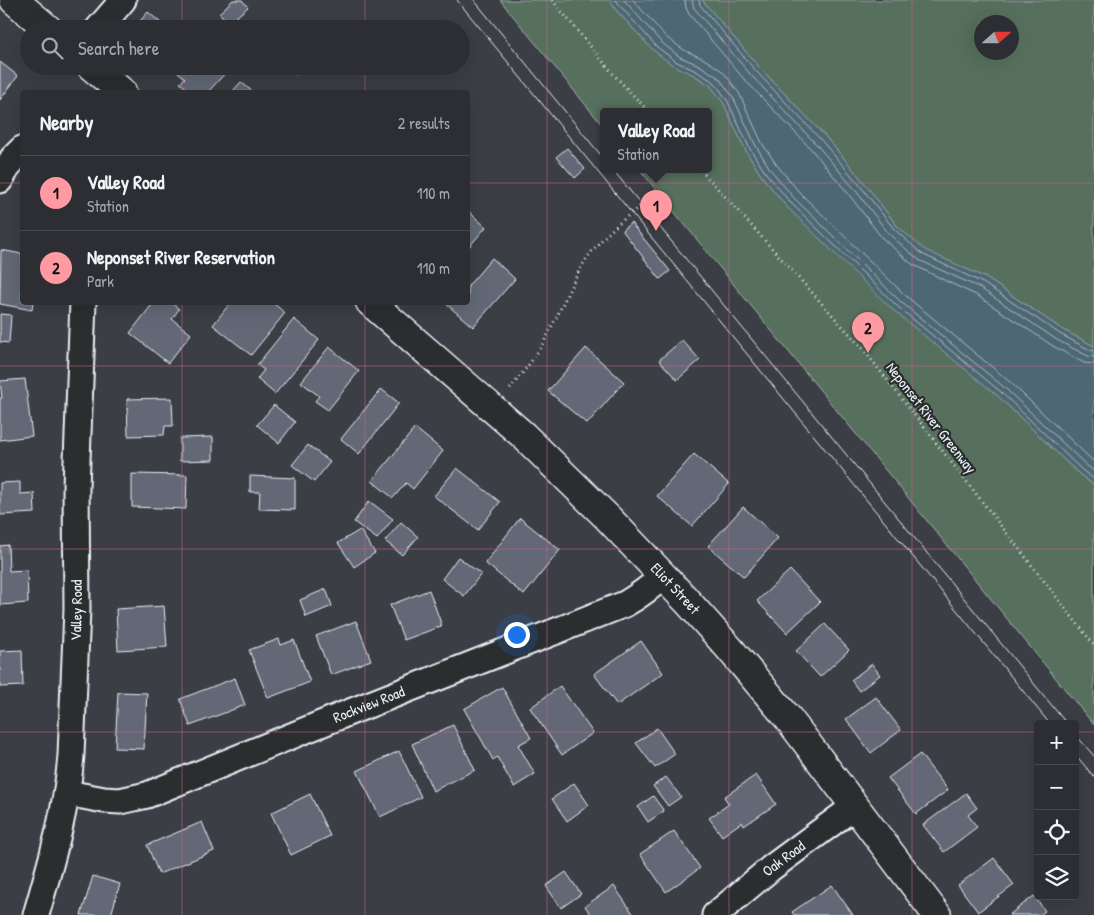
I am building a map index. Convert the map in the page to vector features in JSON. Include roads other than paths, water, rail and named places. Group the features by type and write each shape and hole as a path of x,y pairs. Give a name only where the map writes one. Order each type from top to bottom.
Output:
{"street":[{"path":"14,0 37,20"},
{"path":"106,20 123,0"},
{"path":"0,180 20,151"},
{"name":"Valley Road","path":"36,915 63,816 71,755 77,609 76,487 83,305"},
{"name":"Eliot Street","path":"373,305 523,435 580,490 729,648 769,695 937,915"},
{"name":"Rockview Road","path":"67,793 120,801 147,795 350,712 625,604 639,596 662,576"},
{"name":"Oak Road","path":"714,915 771,868 855,806"}],"water":[{"path":"610,0 702,0 758,66 825,136 897,226 925,250 986,278 1063,330 1094,346 1094,485 1079,474 998,396 893,310 786,206 761,175 746,151 723,102 710,85 674,66 653,50 616,10"}],"tram line":[{"path":"457,0 1047,720"},
{"path":"474,0 600,154"},
{"path":"615,173 1064,720"},
{"path":"1079,739 1094,756"},
{"path":"1079,759 1094,777"}],"place":[{"name":"Valley Road","path":"656,231"},
{"name":"Neponset River Reservation","path":"868,353"}]}
